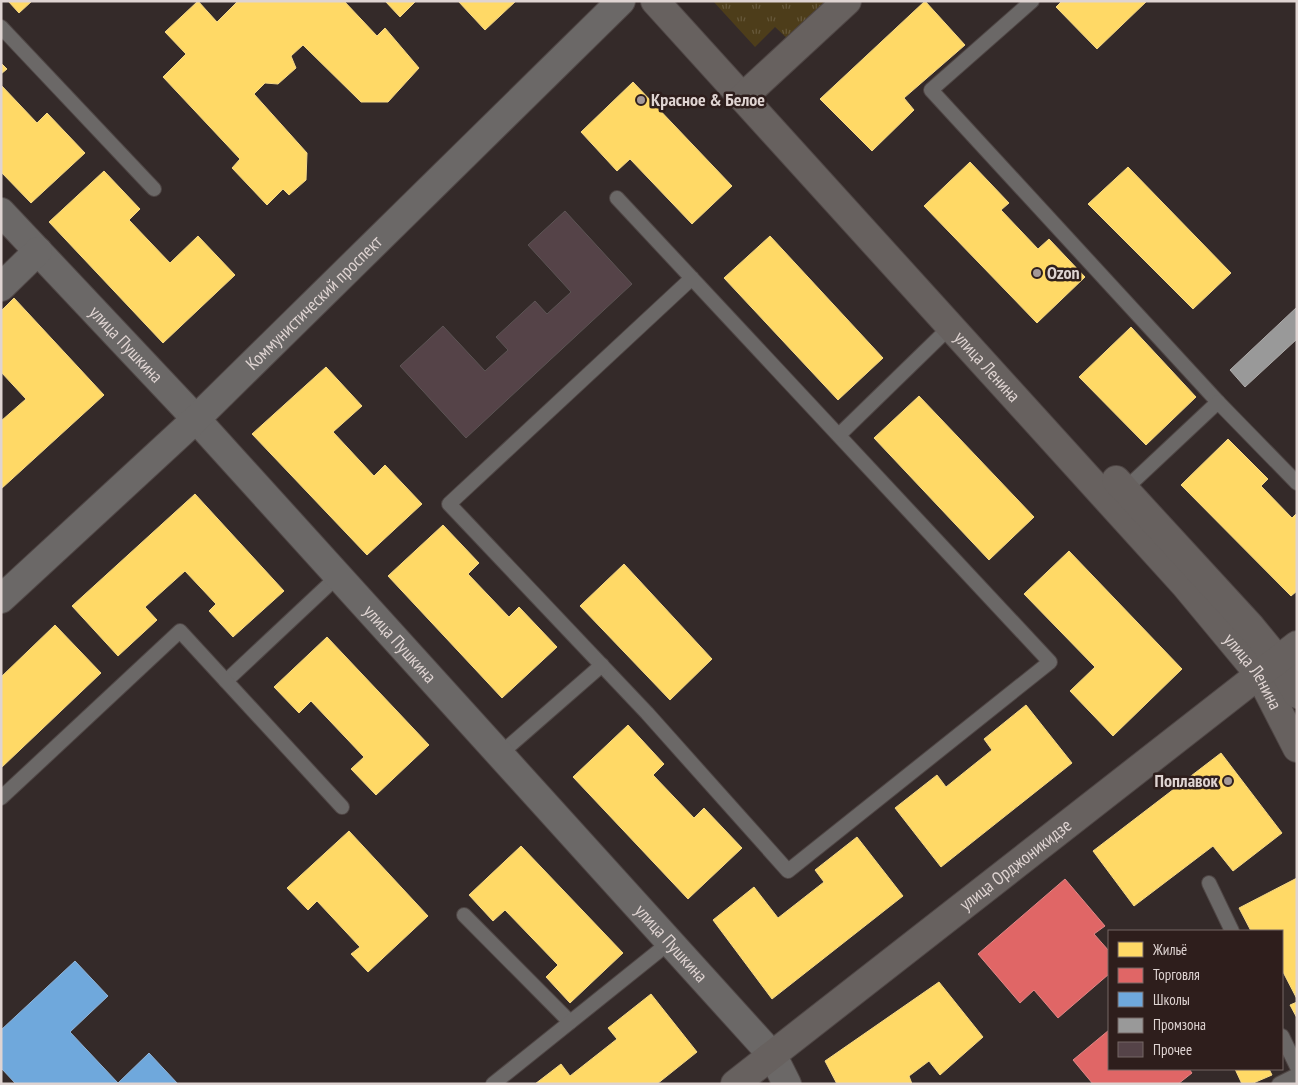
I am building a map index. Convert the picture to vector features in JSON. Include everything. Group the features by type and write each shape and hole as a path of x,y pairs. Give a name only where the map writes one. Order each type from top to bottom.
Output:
{"main road":[{"name":"улица Ленина","path":"655,1 749,91 1117,496 1185,586 1278,660 1297,748"},
{"path":"677,1 749,91 847,1"},
{"path":"1278,660 1297,694"},
{"name":"улица Орджоникидзе","path":"735,1084 1278,660"}],"street":[{"name":"Коммунистический проспект","path":"1,599 196,420 621,1"},
{"name":"улица Пушкина","path":"1,212 196,420 773,1056 788,1084"},
{"path":"1,288 38,251"}],"lane":[{"path":"1032,1 931,90 1218,402 1297,483"},
{"path":"1,27 154,189"},
{"path":"617,198 692,278 839,435 1050,662 788,871 602,665 450,504 692,278"},
{"path":"839,435 957,320"},
{"path":"1117,496 1218,402"},
{"path":"226,681 338,576"},
{"path":"1,798 180,631 342,807"},
{"path":"500,754 602,665"},
{"path":"1209,883 1232,930"},
{"path":"464,914 570,1022"},
{"path":"493,1084 670,942"},
{"path":"1283,1038 1297,1067"},
{"path":"1279,1084 1297,1075"}],"green space":[{"path":"713,1 832,1 790,41 775,27 755,47"}],"building: Жильё":[{"path":"8,1 32,1 19,13"},
{"path":"198,1 217,22 238,1 344,1 377,36 385,28 419,68 388,102 361,102 303,45 291,56 296,68 278,84 265,83 254,94 307,153 306,180 289,195 283,189 267,205 232,168 240,159 163,77 186,54 165,32"},
{"path":"385,1 416,1 400,17"},
{"path":"458,1 516,1 485,30"},
{"path":"925,1 965,45 904,98 914,110 872,151 820,99"},
{"path":"1062,1 1147,1 1097,49 1056,7"},
{"path":"1,63 7,69 1,74"},
{"path":"633,82 732,186 692,224 630,159 617,171 581,132"},
{"path":"1,85 37,123 47,113 85,153 31,203 1,172"},
{"path":"970,162 1009,203 1001,210 1038,249 1049,239 1085,277 1037,323 924,206"},
{"path":"1128,167 1231,273 1193,309 1088,204"},
{"path":"104,171 140,209 129,220 170,263 198,236 235,275 163,343 49,222"},
{"path":"770,236 883,358 838,400 724,278"},
{"path":"14,298 104,395 1,489 1,421 26,399 1,372 1,311"},
{"path":"1131,327 1196,397 1146,445 1079,377"},
{"path":"326,367 362,406 333,432 374,476 385,465 422,504 367,555 252,434"},
{"path":"919,396 1034,517 989,560 874,438"},
{"path":"1228,439 1268,479 1261,486 1292,518 1297,513 1297,591 1291,596 1181,485"},
{"path":"195,494 284,591 233,637 209,611 216,604 185,571 145,607 157,620 118,656 72,606"},
{"path":"443,525 479,563 468,574 509,617 519,607 557,647 502,698 388,576"},
{"path":"1069,551 1182,669 1113,736 1070,691 1095,667 1024,594"},
{"path":"624,564 712,659 670,700 580,606"},
{"path":"55,625 101,673 1,768 1,677"},
{"path":"327,637 429,745 376,795 351,769 364,757 311,701 299,713 274,687"},
{"path":"1026,705 1072,763 941,867 895,808 937,775 946,787 992,750 984,739"},
{"path":"628,725 664,764 653,775 694,818 704,808 742,848 688,899 573,777"},
{"path":"1221,753 1282,833 1233,871 1213,846 1134,906 1093,851"},
{"path":"349,831 428,916 368,972 351,954 360,947 317,901 308,910 287,888"},
{"path":"857,837 903,896 772,999 713,920 754,887 778,918 824,882 815,870"},
{"path":"521,846 623,953 570,1003 546,977 558,965 505,910 493,921 469,895"},
{"path":"1297,878 1297,999 1283,972 1283,930 1250,930 1239,908"},
{"path":"939,982 983,1037 940,1075 929,1061 909,1076 912,1084 837,1084 825,1061"},
{"path":"651,994 697,1052 657,1084 535,1084 561,1064 570,1076 617,1039 608,1028"},
{"path":"1297,1002 1297,1018 1290,1005"},
{"path":"1235,1070 1270,1070 1272,1075 1251,1084 1242,1084"}],"building: Торговля":[{"path":"1065,879 1105,926 1094,934 1108,950 1108,975 1058,1018 1034,990 1020,1003 978,954"},
{"path":"1108,1031 1108,1070 1190,1070 1192,1073 1178,1084 1093,1084 1073,1060"}],"building: Школы":[{"path":"75,961 108,996 70,1032 118,1083 149,1053 178,1084 16,1084 1,1068 1,1030"}],"building: Промзона":[{"path":"1297,307 1297,339 1245,387 1230,370"}],"building: Прочее":[{"path":"565,211 632,284 466,438 400,366 443,326 485,371 508,350 496,337 535,301 547,314 571,292 528,245"}],"place":[{"name":"Красное & Белое","path":"641,100"},
{"name":"Ozon","path":"1037,273"},
{"name":"Поплавок","path":"1228,781"}]}
